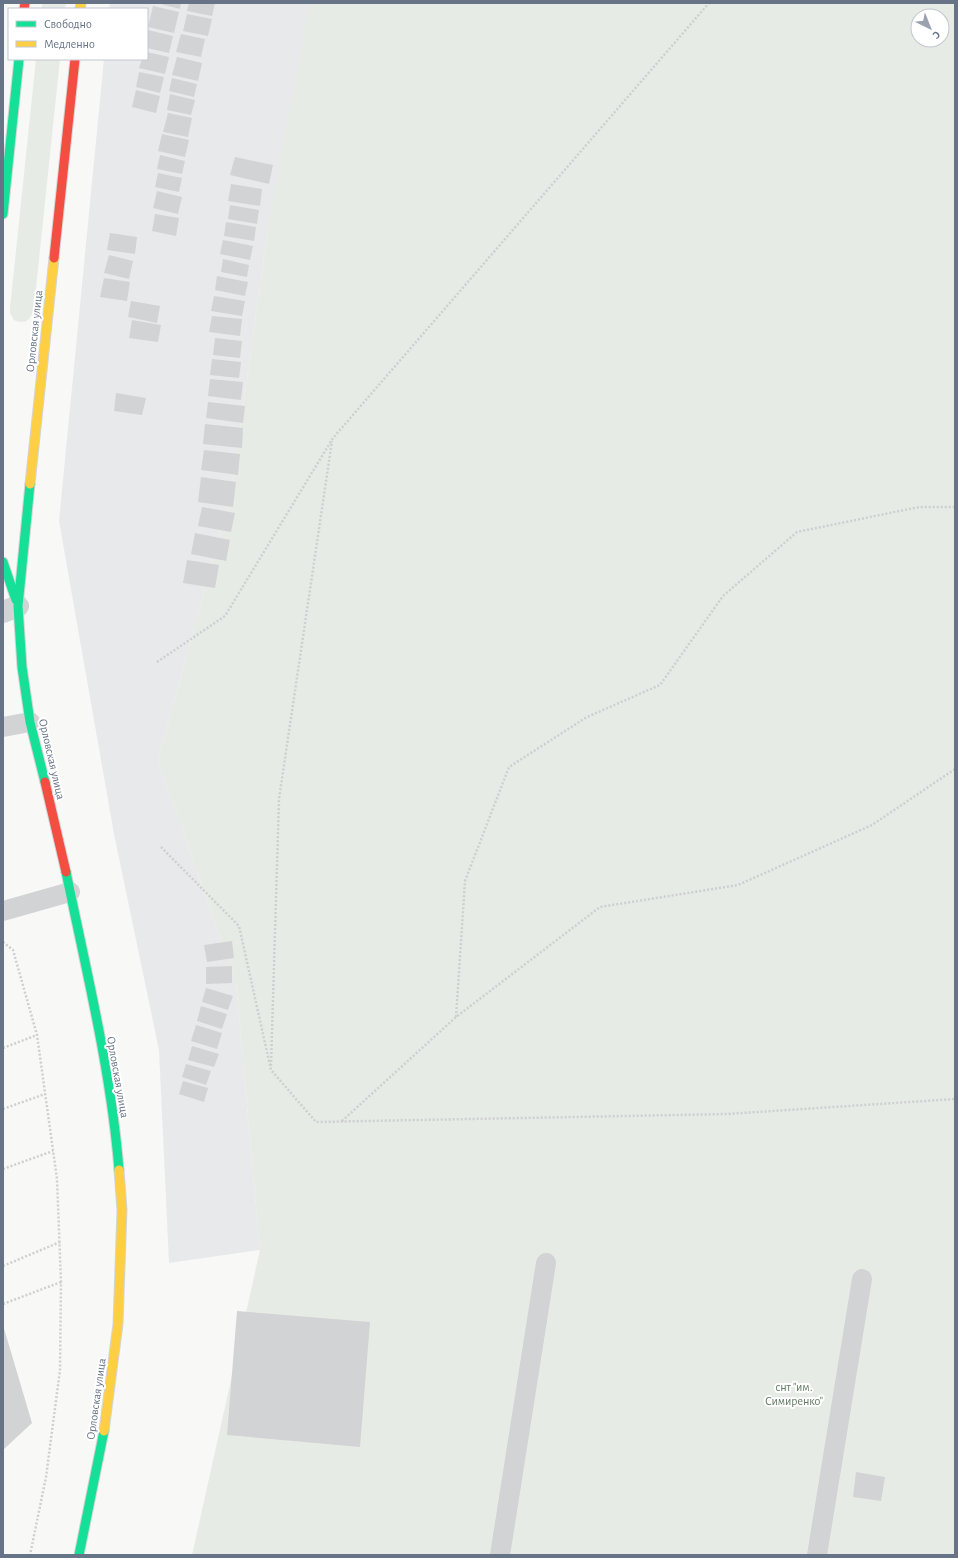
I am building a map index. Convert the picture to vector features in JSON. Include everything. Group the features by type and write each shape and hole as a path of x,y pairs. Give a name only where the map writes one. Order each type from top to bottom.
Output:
{"street":[{"path":"3,214 19,60"},
{"name":"Орловская улица","path":"11,609 29,493 75,60"},
{"name":"Орловская улица","path":"3,562 22,666 30,722 70,892 101,1044 116,1134 122,1210 118,1324 103,1437 79,1555"}],"lane":[{"path":"3,727 30,722"},
{"path":"3,911 70,892"},
{"path":"500,1555 546,1263"},
{"path":"816,1555 862,1279"}],"path":[{"path":"157,662 225,616 333,438 708,3"},
{"path":"271,1070 279,799 333,438"},
{"path":"456,1016 465,881 509,767 587,718 660,685 723,596 797,532 919,507 955,507"},
{"path":"342,1122 456,1016 600,907 738,885 872,825 955,770"},
{"path":"161,847 239,926 271,1070 316,1122 727,1114 955,1099"},
{"path":"3,942 13,950 37,1035 57,1179 62,1282 60,1370 46,1477 30,1555"},
{"path":"3,1048 37,1035"},
{"path":"3,1109 45,1094"},
{"path":"3,1169 53,1151"},
{"path":"3,1266 60,1242"},
{"path":"3,1304 62,1282"}],"shaded area":[{"path":"110,3 374,3 269,221 231,493 158,760 236,983 260,1250 169,1263 159,1050 114,834 59,521 104,60 148,60 148,8 109,8"}],"green space":[{"path":"42,3 66,3 65,8 42,8"},
{"name":"снт \"им. Симиренко\"","path":"310,3 955,3 955,1555 192,1555 260,1250 236,983 158,760 231,493 269,221"},
{"path":"36,60 60,60 34,307 30,318 22,322 14,320 10,313"}],"building":[{"path":"157,3 181,3 180,9"},
{"path":"189,3 215,3 212,16 187,11"},
{"path":"153,6 179,12 174,33 148,27"},
{"path":"187,14 212,19 208,36 183,31"},
{"path":"148,30 173,36 169,53 148,48"},
{"path":"181,34 205,39 201,57 176,52"},
{"path":"148,52 169,57 165,74 139,68 142,60 148,60"},
{"path":"177,57 202,63 198,81 172,75"},
{"path":"139,72 164,77 160,93 136,87"},
{"path":"172,78 197,84 194,97 169,91"},
{"path":"136,90 160,96 156,113 132,107"},
{"path":"170,94 195,100 191,115 167,110"},
{"path":"168,113 192,118 188,137 163,132"},
{"path":"162,134 189,140 185,157 158,151"},
{"path":"160,155 185,161 182,174 157,169"},
{"path":"235,157 273,165 269,184 230,175"},
{"path":"158,173 182,178 179,192 155,187"},
{"path":"231,184 262,189 260,206 228,201"},
{"path":"157,191 182,197 178,214 153,208"},
{"path":"230,205 259,210 257,224 228,219"},
{"path":"155,214 179,218 176,236 152,231"},
{"path":"226,222 256,227 254,241 224,236"},
{"path":"110,233 137,237 135,254 107,250"},
{"path":"223,240 253,246 250,260 220,254"},
{"path":"109,255 133,261 129,279 104,273"},
{"path":"223,259 249,265 247,277 221,272"},
{"path":"217,276 248,282 245,296 215,290"},
{"path":"104,278 130,282 127,301 100,297"},
{"path":"214,296 245,301 242,316 211,311"},
{"path":"131,301 160,306 157,323 128,317"},
{"path":"212,316 242,319 240,336 209,332"},
{"path":"132,320 161,325 158,342 129,338"},
{"path":"215,338 242,341 240,358 213,355"},
{"path":"212,359 241,362 239,378 210,375"},
{"path":"210,379 243,382 241,400 208,396"},
{"path":"116,393 146,398 142,415 114,411"},
{"path":"208,402 245,406 243,423 206,418"},
{"path":"205,424 243,428 242,448 203,444"},
{"path":"204,450 240,454 238,475 201,470"},
{"path":"201,477 236,482 233,507 198,502"},
{"path":"202,507 235,513 231,532 198,526"},
{"path":"195,533 230,540 226,561 191,554"},
{"path":"187,560 219,565 215,588 183,583"},
{"path":"232,941 234,958 207,962 204,945"},
{"path":"232,966 232,983 206,984 206,967"},
{"path":"206,988 233,996 228,1010 202,1002"},
{"path":"201,1006 227,1014 222,1029 197,1021"},
{"path":"196,1025 222,1033 217,1049 191,1041"},
{"path":"192,1046 219,1054 214,1067 188,1060"},
{"path":"186,1064 211,1071 206,1085 182,1077"},
{"path":"183,1081 208,1088 204,1102 179,1094"},
{"path":"237,1311 370,1322 360,1447 227,1435"},
{"path":"3,1325 32,1423 3,1450"},
{"path":"856,1472 885,1477 881,1501 853,1497"}],"traffic: fast":[{"path":"3,214 19,60"},
{"path":"30,484 18,606 22,667 30,722 45,782"},
{"path":"3,562 16,600"},
{"path":"66,872 104,1058 119,1170"},
{"path":"79,1555 104,1431"}],"traffic: slow":[{"path":"80,8 81,3"},
{"path":"30,484 54,258"},
{"path":"104,1431 118,1324 122,1210 119,1170"}],"traffic: jam":[{"path":"24,8 25,3"},
{"path":"54,258 75,60"},
{"path":"45,782 66,872"}]}
